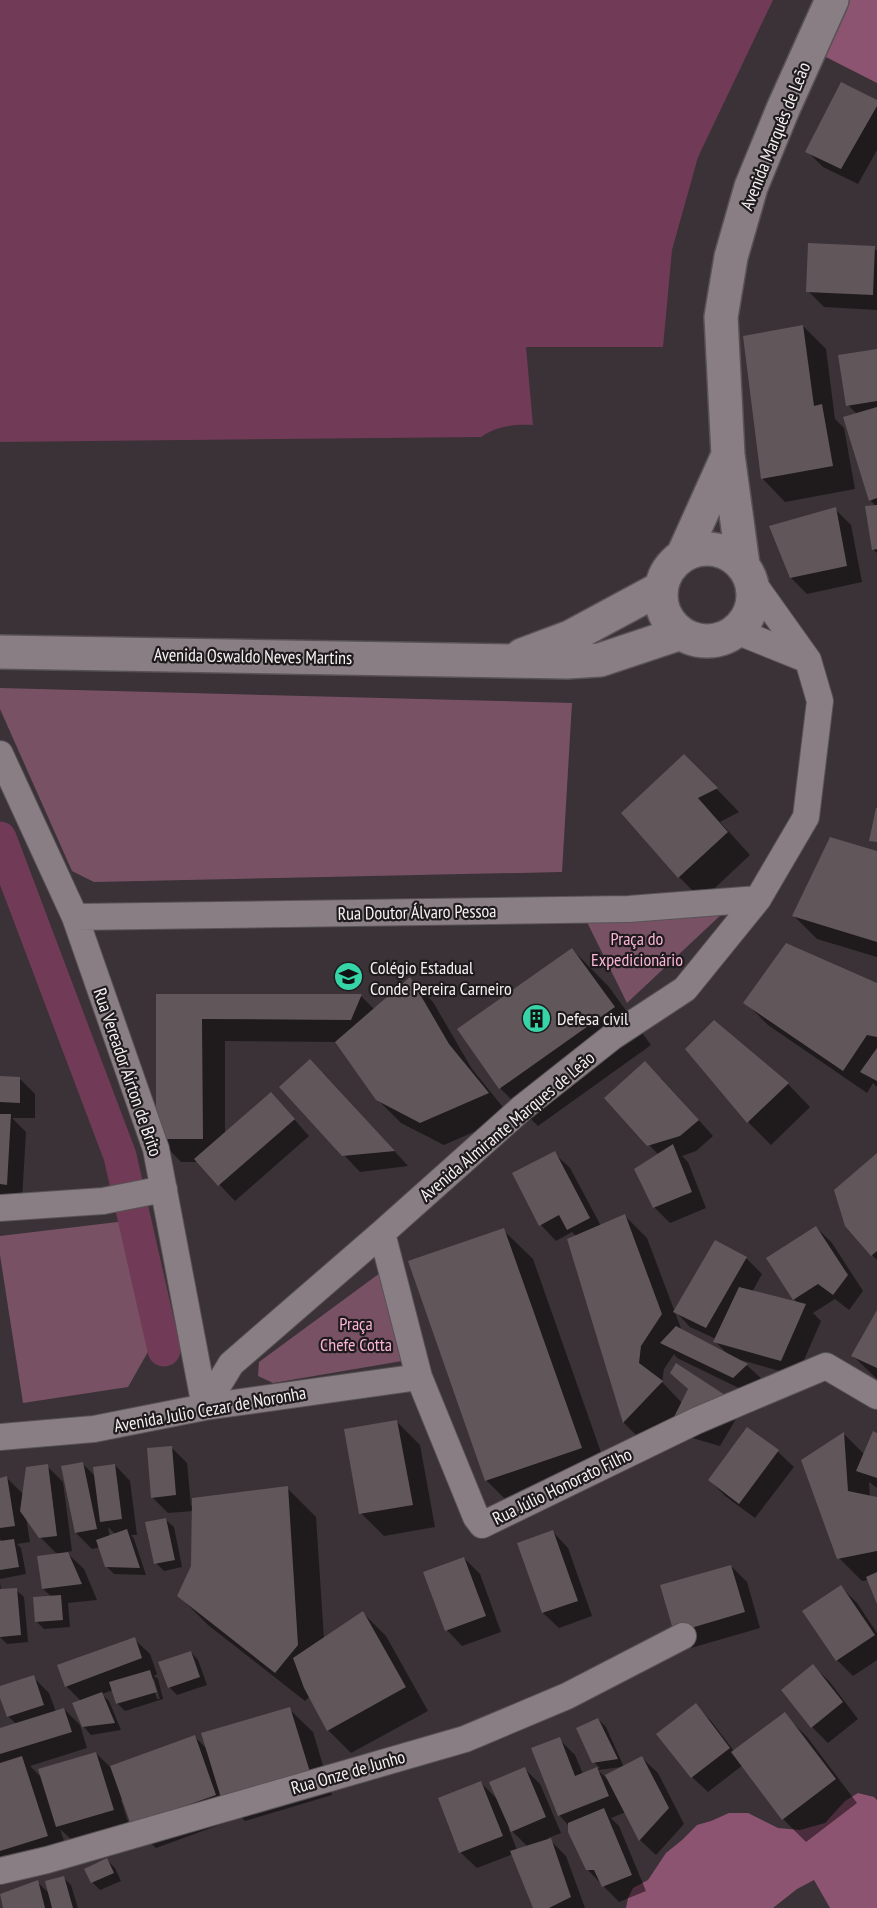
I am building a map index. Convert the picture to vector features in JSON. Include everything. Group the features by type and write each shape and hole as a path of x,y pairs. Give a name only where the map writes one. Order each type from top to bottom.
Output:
{"main road":[{"name":"Avenida Marquês de Leão","path":"747,572 728,455 721,317 731,257 751,187 832,0"},
{"name":"Avenida Marquês de Leão","path":"684,555 728,455"},
{"path":"710,548 722,551 734,557 747,572 754,594 752,608 746,621 724,638 709,641 694,640 681,633 667,618 663,608 661,588 672,564 684,555 710,548"},
{"name":"Avenida Oswaldo Neves Martins","path":"507,660 570,637 661,588"},
{"name":"Avenida Oswaldo Neves Martins","path":"0,652 567,662 600,660 681,633"}],"street":[{"name":"Avenida Almirante Marques de Leão","path":"205,1407 231,1364 522,1108 612,1038 685,989 758,898 806,817 820,701 808,660 747,572"},
{"path":"736,631 808,660"},
{"name":"Rua Vereador Aírton de Brito","path":"0,754 75,917 156,1149 205,1407"},
{"name":"Rua Doutor Álvaro Pessoa","path":"75,917 629,909 758,898"},
{"path":"0,1208 103,1201 164,1189"},
{"name":"Rua Júlio Honorato Filho","path":"382,1233 419,1377 476,1517 482,1525 698,1420 826,1366 877,1396"},
{"name":"Avenida Julio Cezar de Noronha","path":"0,1437 94,1430 205,1407 419,1377"},
{"name":"Rua Onze de Junho","path":"0,1871 46,1860 465,1739 567,1696 683,1636"}],"green space":[{"path":"0,688 572,703 562,872 94,882 72,871 0,709"},
{"name":"Praça do Expedicionário","path":"724,912 627,1003 584,916"},
{"path":"126,1221 149,1350 128,1387 23,1403 0,1255 0,1236"},
{"name":"Praça Chefe Cotta","path":"380,1273 402,1361 273,1383 258,1376 259,1362"}],"shaded area":[{"path":"0,0 773,0 698,157 672,250 663,347 526,347 533,425 506,426 481,437 0,442"},
{"path":"844,0 877,0 877,83 820,54"},
{"path":"858,1793 877,1800 877,1908 830,1908 814,1880 797,1889 773,1908 626,1908 633,1888 648,1880 666,1853 697,1825 729,1813 748,1813 778,1828 800,1830 825,1823 845,1801"}],"building":[{"path":"841,82 877,100 877,106 841,169 805,152"},
{"path":"808,243 875,246 873,295 806,292"},
{"path":"803,325 814,406 822,404 833,466 761,479 743,336"},
{"path":"877,349 877,401 846,406 838,355"},
{"path":"877,407 877,498 869,501 843,417"},
{"path":"877,505 877,549 872,550 865,506"},
{"path":"836,507 847,566 790,578 769,526"},
{"path":"684,754 718,788 698,798 728,832 678,878 621,813"},
{"path":"877,808 877,842 869,841"},
{"path":"830,837 877,851 877,942 792,916"},
{"path":"786,943 877,983 877,1037 867,1035 843,1071 743,1003"},
{"name":"Defesa civil","path":"572,948 615,1007 499,1089 457,1029"},
{"path":"410,977 449,1044 489,1093 420,1123 376,1100 335,1042"},
{"path":"156,994 362,994 351,1020 202,1019 203,1139 156,1139"},
{"path":"714,1020 789,1083 747,1123 685,1049"},
{"path":"877,1048 877,1081 860,1072"},
{"path":"310,1059 395,1151 342,1156 279,1087"},
{"path":"645,1061 699,1120 680,1136 647,1146 604,1098"},
{"path":"0,1076 20,1077 20,1103 0,1102"},
{"path":"271,1092 295,1119 218,1186 194,1159"},
{"path":"0,1114 11,1114 7,1185 0,1184"},
{"path":"673,1144 692,1192 653,1208 634,1169"},
{"path":"555,1151 590,1218 567,1230 559,1215 539,1226 512,1173"},
{"path":"877,1153 877,1251 871,1256 845,1226 834,1190"},
{"path":"625,1214 662,1314 641,1346 639,1363 663,1381 623,1423 567,1239"},
{"path":"816,1226 848,1275 833,1295 818,1284 793,1300 766,1258"},
{"path":"504,1228 582,1448 485,1481 408,1261"},
{"path":"715,1240 747,1257 706,1328 673,1312"},
{"path":"739,1287 806,1304 781,1361 713,1342"},
{"path":"877,1310 877,1368 851,1356"},
{"path":"676,1326 748,1364 733,1378 660,1343"},
{"path":"676,1363 725,1395 704,1431 672,1421 688,1389 670,1373"},
{"path":"397,1420 413,1505 359,1514 344,1429"},
{"path":"747,1427 779,1450 739,1504 708,1480"},
{"path":"873,1431 877,1433 877,1478 856,1471"},
{"path":"844,1432 848,1491 877,1497 877,1551 837,1559 801,1460"},
{"path":"172,1446 176,1495 151,1498 147,1448"},
{"path":"83,1462 97,1529 75,1533 61,1466"},
{"path":"48,1464 57,1536 39,1538 20,1511 26,1467"},
{"path":"115,1464 122,1519 100,1522 93,1467"},
{"path":"7,1476 15,1526 0,1528 0,1478"},
{"path":"288,1486 298,1645 275,1673 177,1596 191,1566 192,1498"},
{"path":"166,1518 175,1560 154,1564 145,1522"},
{"path":"127,1529 140,1568 105,1567 96,1540"},
{"path":"553,1530 578,1601 542,1613 517,1543"},
{"path":"14,1539 19,1567 0,1570 0,1541"},
{"path":"68,1552 82,1584 42,1589 37,1556"},
{"path":"464,1557 486,1616 445,1631 423,1572"},
{"path":"731,1565 745,1612 674,1633 660,1585"},
{"path":"877,1572 877,1604 866,1577"},
{"path":"841,1585 875,1635 836,1661 802,1611"},
{"path":"17,1588 21,1635 0,1637 0,1589"},
{"path":"61,1595 63,1620 35,1622 33,1597"},
{"path":"363,1611 406,1687 327,1731 304,1688 293,1658"},
{"path":"135,1637 142,1658 65,1687 57,1665"},
{"path":"191,1651 200,1677 168,1688 158,1662"},
{"path":"813,1664 843,1702 811,1728 781,1690"},
{"path":"150,1670 157,1692 116,1704 109,1682"},
{"path":"34,1675 44,1705 7,1717 0,1698 0,1686"},
{"path":"102,1692 115,1723 82,1727 72,1703"},
{"path":"696,1703 730,1748 691,1778 656,1734"},
{"path":"290,1707 310,1772 221,1798 201,1733"},
{"path":"64,1708 72,1732 0,1754 0,1728"},
{"path":"785,1712 836,1779 782,1820 731,1752"},
{"path":"598,1718 618,1759 592,1763 576,1728"},
{"path":"195,1735 216,1795 131,1825 110,1766"},
{"path":"560,1737 575,1776 597,1767 609,1796 558,1816 531,1748"},
{"path":"96,1752 114,1810 56,1827 38,1769"},
{"path":"22,1756 48,1836 0,1851 0,1763"},
{"path":"642,1756 669,1808 639,1841 605,1775"},
{"path":"525,1767 546,1817 511,1832 489,1782"},
{"path":"481,1781 503,1836 459,1853 438,1798"},
{"path":"604,1808 632,1875 602,1887 594,1870 586,1870 568,1832 568,1823"},
{"path":"551,1838 571,1897 549,1908 533,1908 510,1851"},
{"path":"107,1858 114,1873 91,1883 84,1869"},
{"path":"64,1876 73,1908 52,1908 45,1881"},
{"path":"38,1880 45,1908 3,1908 0,1894"}],"waterway":[{"path":"0,838 120,1156 164,1350"}],"place":[{"name":"Colégio Estadual Conde Pereira Carneiro","path":"349,977"},
{"name":"Defesa civil","path":"536,1018"}]}
